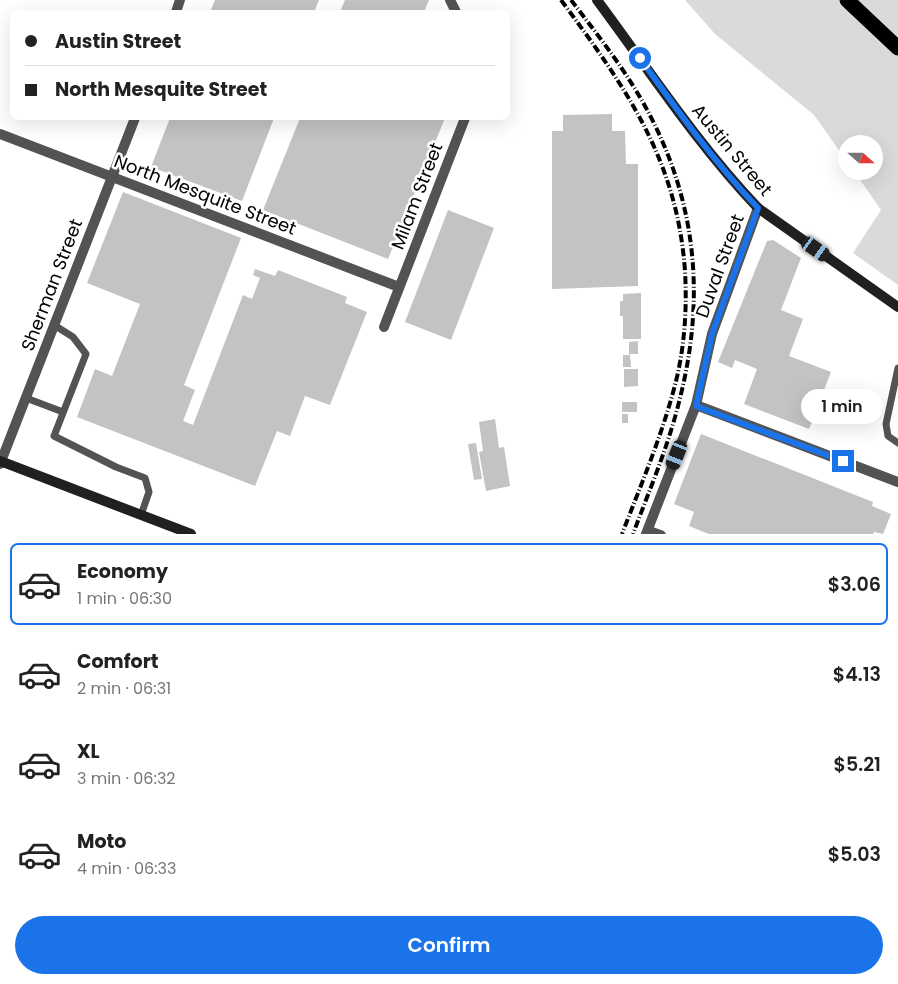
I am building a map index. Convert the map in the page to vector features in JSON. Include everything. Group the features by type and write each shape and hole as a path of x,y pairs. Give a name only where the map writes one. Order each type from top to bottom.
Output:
{"highway":[{"path":"847,0 898,48"}],"street":[{"name":"Austin Street","path":"597,0 693,131 740,190 758,208 898,307"},
{"name":"Sherman Street","path":"0,462 134,120"},
{"name":"Milam Street","path":"384,327 464,120"},
{"name":"North Mesquite Street","path":"0,134 399,287"},
{"name":"Duval Street","path":"647,531 696,406 712,334 758,208"},
{"path":"696,406 898,482"},
{"path":"0,462 191,534"}],"lane":[{"path":"54,325 73,337 86,354 54,436 145,478 149,492 141,515"},
{"path":"898,368 886,424 888,436 898,443"},
{"path":"26,398 63,412"},
{"path":"647,531 662,534"}],"shaded area":[{"path":"685,0 898,0 898,285 853,253 881,210 860,180 883,180 883,135 838,135 838,149 814,115 715,34"}],"building":[{"path":"215,0 319,0 315,10 211,10"},
{"path":"345,0 429,0 425,10 341,10"},
{"path":"612,114 612,131 625,131 626,164 638,164 638,286 552,289 552,131 563,131 563,115"},
{"path":"169,120 273,120 242,201 151,167"},
{"path":"299,120 444,120 388,259 263,210"},
{"path":"123,192 241,238 184,385 195,390 183,421 193,425 243,295 252,299 260,278 253,275 255,269 275,276 278,270 347,297 345,303 367,312 330,405 305,396 290,436 277,431 255,486 77,417 95,369 112,376 140,304 87,283"},
{"path":"448,210 494,228 451,340 405,322"},
{"path":"773,240 801,258 781,310 803,319 789,356 831,372 809,429 744,404 757,369 735,360 732,368 718,362 767,241"},
{"path":"641,293 641,339 623,339 623,316 620,316 620,301 623,301 623,294"},
{"path":"638,341 638,354 630,354 631,367 623,367 623,355 629,355 629,342"},
{"path":"624,369 638,369 638,386 624,387"},
{"path":"622,402 637,402 637,412 622,412"},
{"path":"622,414 628,414 628,423 622,423"},
{"path":"495,419 499,448 504,447 510,486 486,491 479,452 483,451 479,422"},
{"path":"701,434 873,502 872,506 891,514 883,534 874,532 873,534 709,534 689,526 694,512 674,504"},
{"path":"476,443 482,479 474,480 468,444"}],"railway":[{"path":"561,0 627,95 659,159 671,194 680,231 685,271 685,324 677,377 659,437 622,534"},
{"path":"571,0 610,51 645,106 676,178 686,214 692,251 694,288 692,325 679,402 658,469 633,534"}],"route":[{"path":"640,58 693,131 740,190 758,208 712,334 696,406 843,461"}]}
